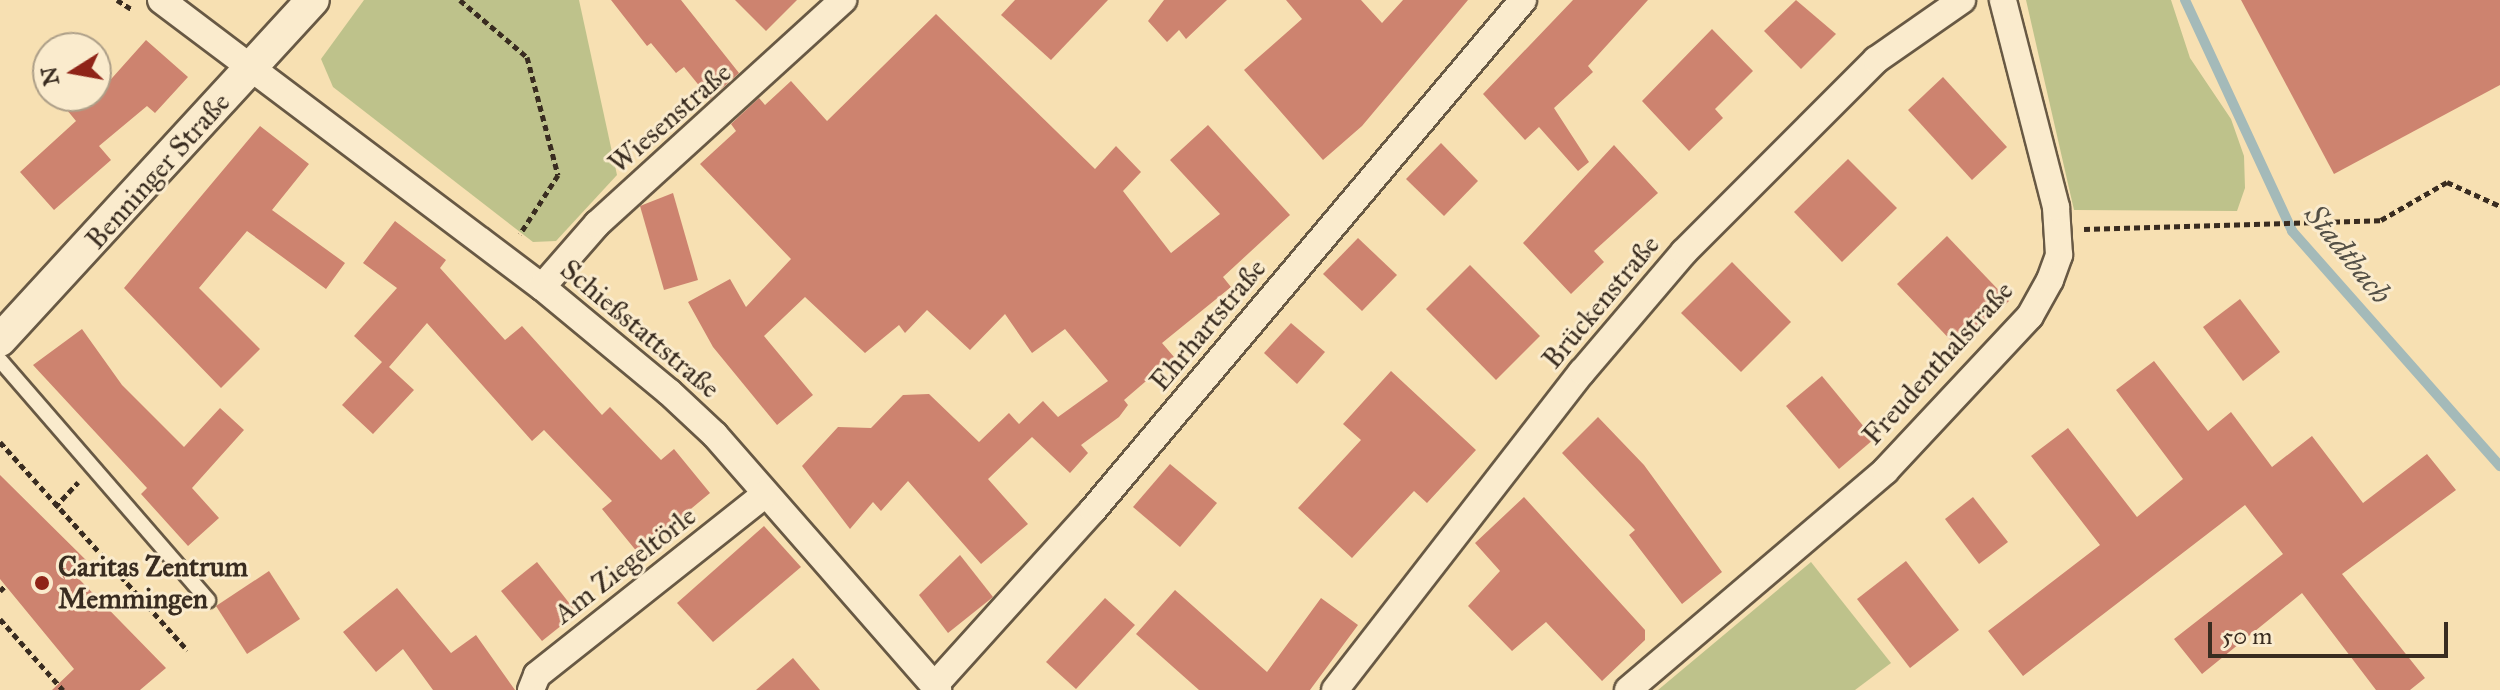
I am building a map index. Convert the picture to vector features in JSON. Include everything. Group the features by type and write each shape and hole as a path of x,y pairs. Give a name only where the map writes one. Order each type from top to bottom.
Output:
{"street":[{"name":"Benninger Straße","path":"0,340 313,0"},
{"name":"Wiesenstraße","path":"542,287 597,224 843,0"},
{"name":"Ehrhartstraße","path":"936,688 1093,510 1523,0"},
{"name":"Brückenstraße","path":"1335,690 1582,372 1684,252 1876,60 1962,0"},
{"path":"2003,0 2037,115 2059,228"},
{"name":"Schießstattstraße","path":"151,8 253,66 542,287 669,392 765,494 936,688"},
{"name":"Freudenthalstraße","path":"1628,690 1819,532 1922,433 2030,316 2050,280 2059,228"},
{"name":"Am Ziegeltörle","path":"531,690 537,675 765,494"}],"lane":[{"path":"0,360 208,600"}],"path":[{"path":"117,0 151,8"},
{"path":"460,0 527,57 558,175 505,259"},
{"path":"2059,228 2322,219 2381,220 2447,182 2500,206"},
{"path":"0,442 187,650"},
{"path":"0,619 63,690"}],"green space":[{"path":"364,0 579,0 617,175 556,241 533,242 333,87 321,59"},
{"path":"2026,0 2171,0 2190,58 2231,119 2244,156 2245,188 2237,211 2074,210"},
{"path":"1811,562 1891,663 1855,690 1658,690"}],"building":[{"path":"611,0 681,0 739,73 710,99 684,67 676,73 651,43 647,46"},
{"path":"735,0 797,0 766,31"},
{"path":"1015,0 1108,0 1051,60 1001,15"},
{"path":"1164,0 1227,0 1186,39 1179,30 1167,42 1148,21"},
{"path":"1286,0 1361,0 1382,23 1403,0 1468,0 1362,126 1323,160 1244,70 1302,19"},
{"path":"1573,0 1648,0 1588,66 1593,72 1554,108 1589,162 1578,171 1539,127 1525,140 1483,94"},
{"path":"1796,0 1836,34 1801,69 1764,31"},
{"path":"2241,0 2500,0 2500,85 2334,174"},
{"path":"936,14 1095,169 1116,146 1141,172 1123,191 1171,253 1220,214 1170,160 1208,125 1290,215 1223,277 1231,287 1162,343 1174,357 1124,400 1128,405 1119,417 1081,445 1088,453 1070,473 1032,437 988,479 1028,524 981,564 908,481 881,511 873,502 850,529 802,466 838,427 871,428 903,395 929,394 979,442 1009,413 1019,424 1043,401 1058,417 1108,381 1065,329 1032,353 1005,314 970,350 927,310 905,333 899,325 865,353 805,297 764,336 813,395 777,425 713,347 688,302 730,279 746,307 791,259 700,164 736,131 731,124 759,98 765,105 791,81 827,121"},
{"path":"1712,29 1753,71 1715,109 1723,118 1689,151 1642,101"},
{"path":"146,40 188,77 155,113 147,106 99,146 111,160 54,210 20,172 76,121 69,112 112,112 112,78"},
{"path":"1943,77 2007,147 1972,180 1908,110"},
{"path":"260,126 309,164 272,210 345,263 326,289 247,231 199,288 260,349 221,388 124,288"},
{"path":"1441,143 1478,181 1444,216 1406,179"},
{"path":"1614,145 1658,193 1594,251 1604,262 1571,294 1523,243"},
{"path":"1848,159 1897,208 1842,262 1794,212"},
{"path":"673,193 698,280 664,290 640,206"},
{"path":"395,221 446,260 440,268 505,340 522,326 602,415 610,407 661,460 674,449 710,493 638,553 602,509 612,501 544,430 532,441 427,323 389,367 414,390 373,434 342,405 382,362 354,336 397,288 363,263"},
{"path":"1947,236 2009,301 1959,349 1897,284"},
{"path":"1358,238 1397,275 1362,311 1323,274"},
{"path":"1732,262 1791,322 1741,372 1681,313"},
{"path":"1470,265 1540,336 1496,380 1426,309"},
{"path":"2240,299 2280,352 2243,381 2203,327"},
{"path":"1291,323 1325,352 1297,384 1264,353"},
{"path":"82,329 122,385 184,447 220,408 244,430 192,488 219,518 188,546 141,494 147,488 33,365"},
{"path":"2154,361 2208,431 2231,412 2272,467 2312,436 2363,503 2427,454 2456,490 2342,574 2425,678 2410,690 2376,690 2302,593 2202,674 2174,639 2283,554 2245,505 2023,676 1988,631 2100,545 2031,456 2068,428 2137,517 2183,479 2116,390"},
{"path":"1391,371 1476,450 1427,503 1414,491 1352,558 1298,508 1361,440 1343,424"},
{"path":"1822,376 1874,439 1839,469 1786,406"},
{"path":"1598,417 1644,465 1722,572 1682,604 1629,535 1635,530 1562,453"},
{"path":"1170,464 1217,503 1180,547 1133,507"},
{"name":"Caritas Zentrum Memmingen","path":"0,475 92,566 78,578 166,668 140,690 52,690 74,669 0,579"},
{"path":"1524,497 1645,630 1645,640 1602,681 1546,622 1512,651 1468,606 1500,571 1475,543"},
{"path":"1973,497 2008,542 1979,564 1945,519"},
{"path":"764,526 801,567 713,642 677,603"},
{"path":"960,555 993,597 948,633 919,595"},
{"path":"1906,561 1959,630 1910,668 1857,599"},
{"path":"537,562 577,613 542,641 501,591"},
{"path":"269,571 300,619 247,654 216,606"},
{"path":"397,588 451,653 476,635 515,690 433,690 403,649 376,672 343,632"},
{"path":"1175,590 1267,672 1321,598 1358,625 1310,690 1199,690 1136,634"},
{"path":"1105,598 1135,625 1076,689 1046,662"},
{"path":"793,658 820,690 756,690"}],"waterway":[{"name":"Stadtbach","path":"2185,0 2292,231 2500,466"}],"place":[{"name":"Caritas Zentrum Memmingen","path":"42,583"}]}
